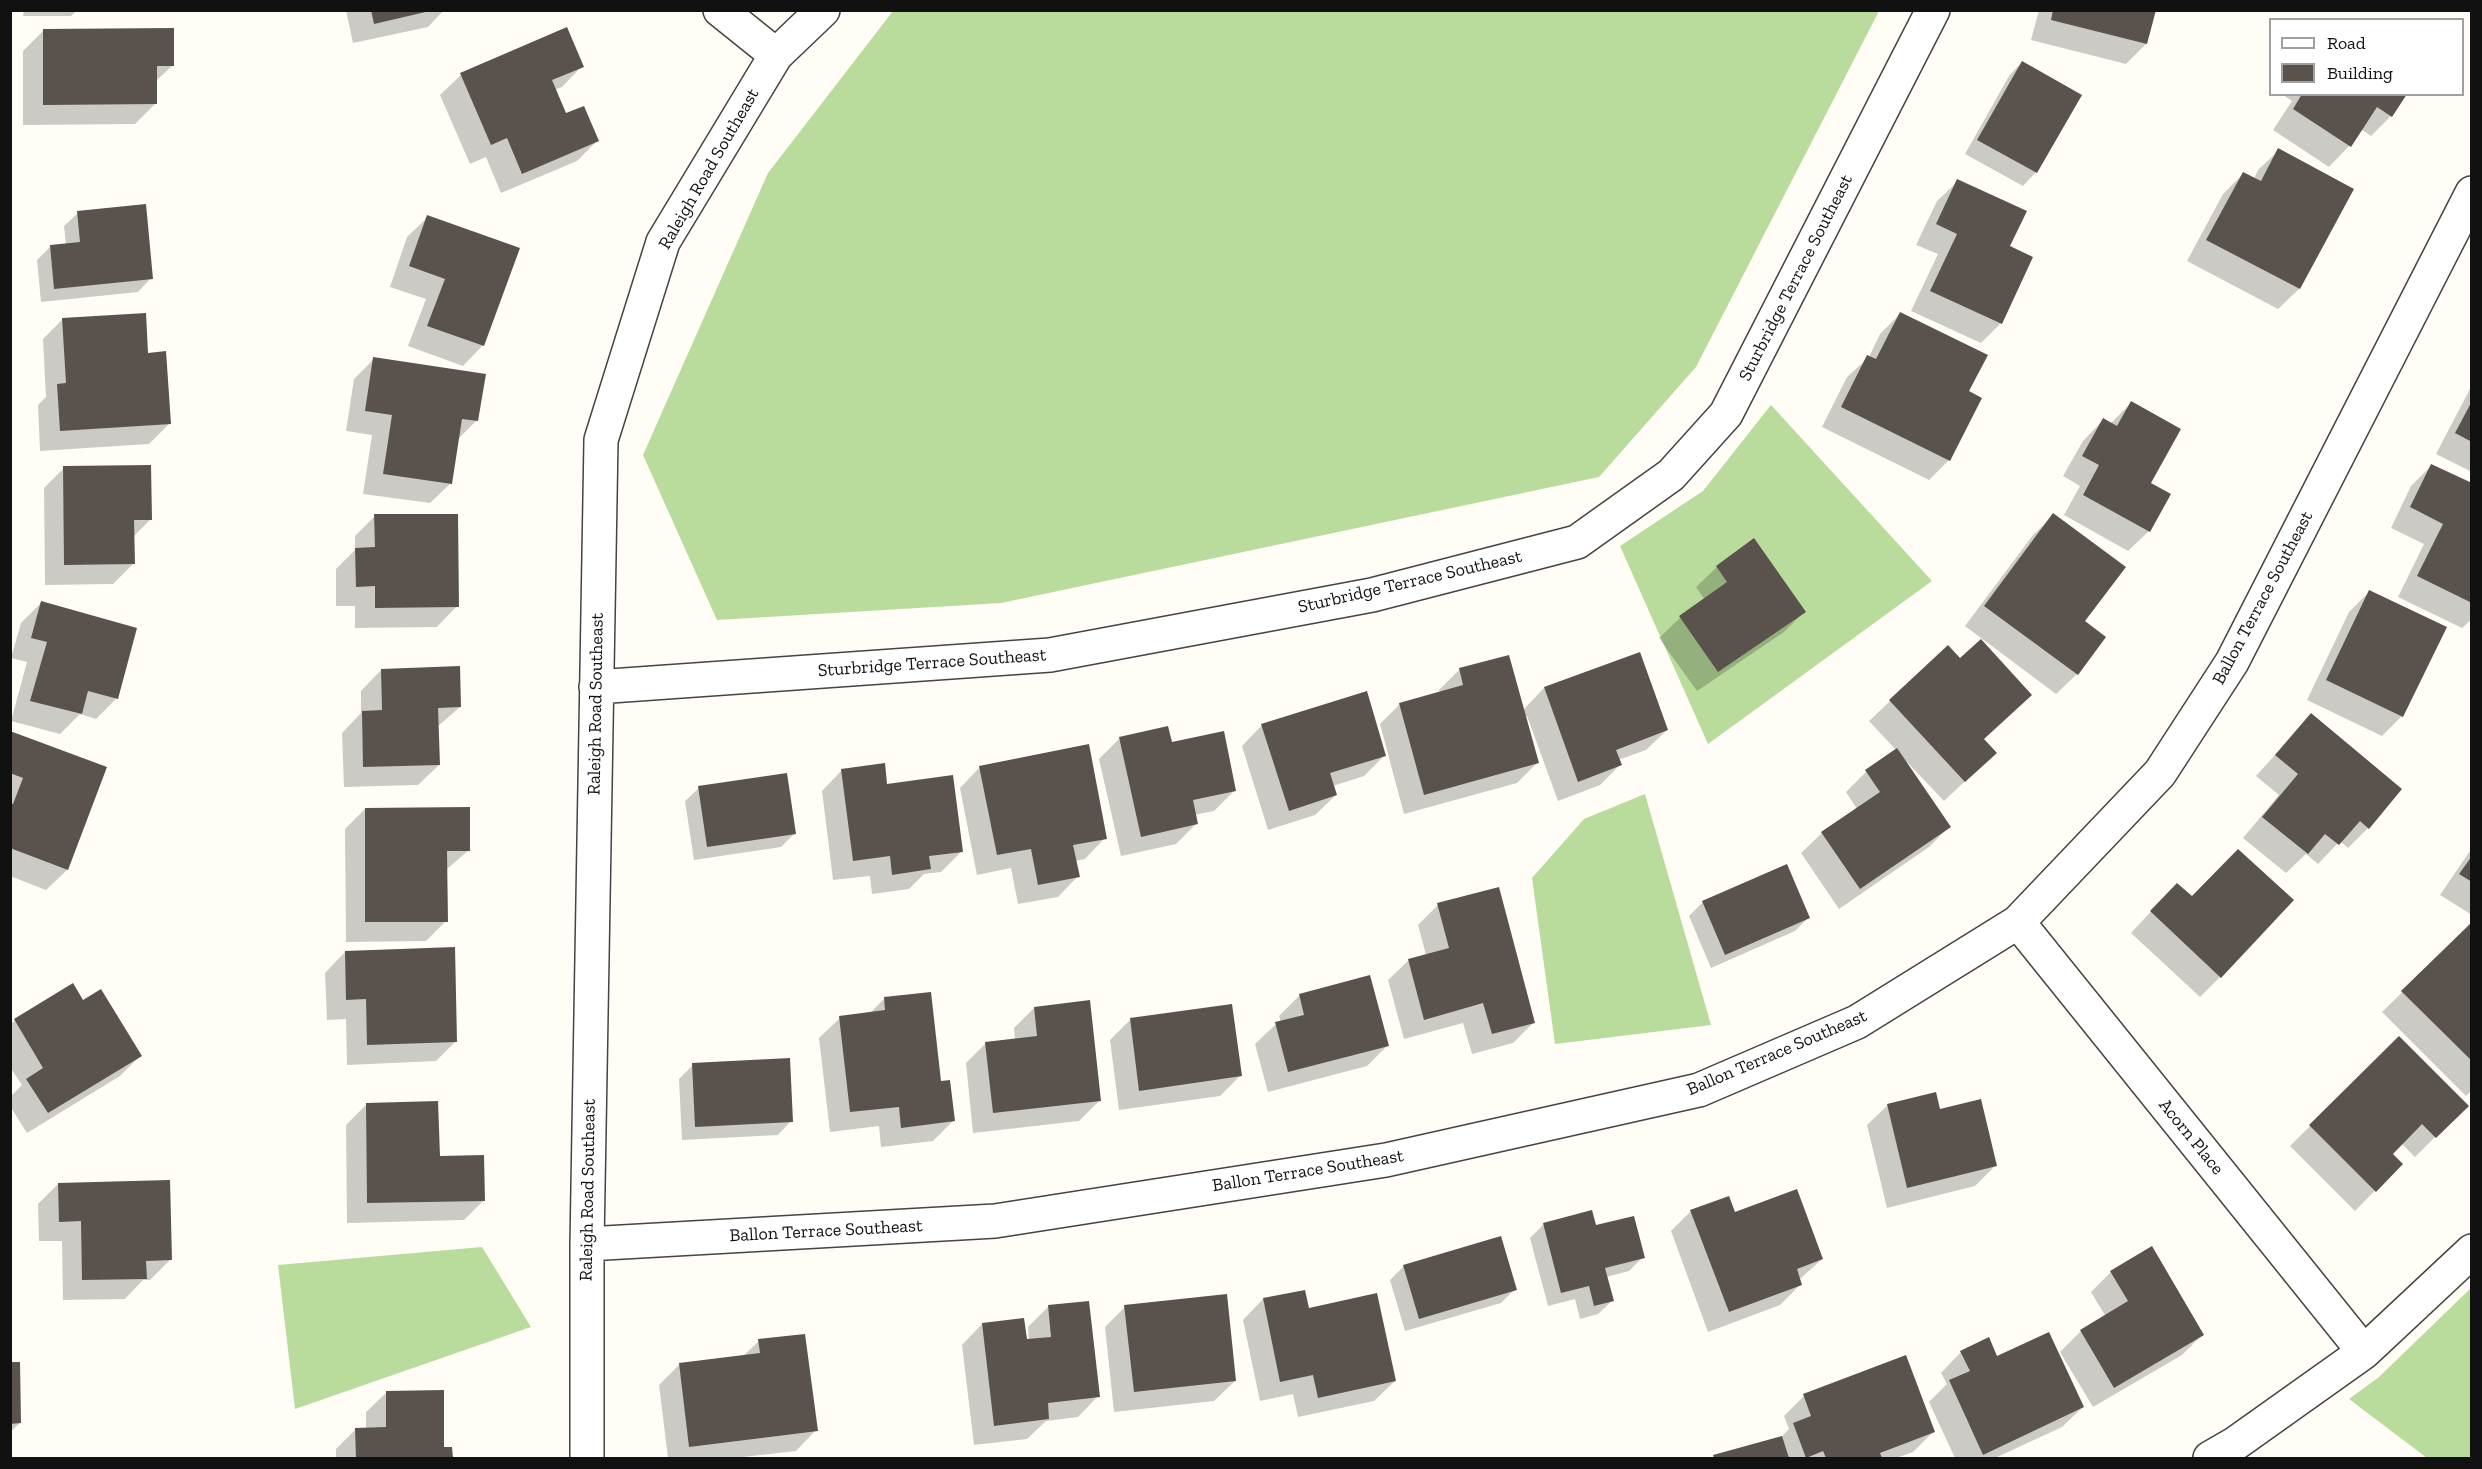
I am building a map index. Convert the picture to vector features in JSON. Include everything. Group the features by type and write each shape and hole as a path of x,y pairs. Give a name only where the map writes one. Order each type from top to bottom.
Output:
{"street":[{"path":"720,10 776,55"},
{"name":"Raleigh Road Southeast","path":"587,1458 587,1244 601,440 663,242 776,55 824,10"},
{"name":"Sturbridge Terrace Southeast","path":"596,687 1050,655 1372,595 1577,542 1671,475 1726,414 1933,10"},
{"name":"Ballon Terrace Southeast","path":"587,1244 995,1221 1386,1160 1699,1090 1857,1022 2018,922 2160,773 2232,662 2472,193"},
{"name":"Acorn Place","path":"2018,922 2364,1352"},
{"path":"2210,1458 2236,1443 2364,1352 2472,1251"}],"green space":[{"path":"893,11 1879,11 1696,367 1599,477 1001,603 717,620 643,455 768,173"},
{"path":"1771,405 1932,581 1708,744 1620,546 1703,491"},
{"path":"1645,794 1711,1025 1555,1044 1532,878 1584,819"},
{"path":"482,1247 531,1327 295,1409 278,1265"},
{"path":"2471,1288 2471,1458 2427,1458 2349,1399 2379,1377"}],"building":[{"path":"371,10 429,10 430,11 374,24"},
{"path":"2053,10 2156,10 2147,44 2051,20"},
{"path":"567,27 584,67 552,80 566,113 584,106 599,141 522,174 507,138 491,145 460,73"},
{"path":"174,28 174,66 157,66 157,104 43,105 43,29"},
{"path":"2022,61 2082,95 2037,173 1977,140"},
{"path":"2301,96 2406,96 2392,117 2377,107 2351,147 2293,109"},
{"path":"2278,148 2354,189 2300,289 2206,240 2243,172 2261,181"},
{"path":"1957,179 2027,211 2010,246 2033,257 2002,324 1930,291 1957,234 1936,224"},
{"path":"146,204 153,279 54,289 50,245 80,242 77,211"},
{"path":"427,215 520,248 484,346 427,326 445,279 409,266"},
{"path":"1900,312 1988,355 1969,391 1982,398 1950,461 1841,407 1867,355 1876,359"},
{"path":"146,313 148,353 166,351 171,424 60,431 57,384 66,383 62,318"},
{"path":"373,357 486,374 478,421 462,419 452,484 383,474 392,415 365,411"},
{"path":"2131,401 2181,429 2151,483 2171,494 2150,532 2083,495 2099,465 2082,456 2103,418 2117,426"},
{"path":"2472,401 2472,442 2455,433"},
{"path":"2431,464 2472,483 2472,603 2417,576 2443,524 2410,507"},
{"path":"151,465 152,520 134,520 135,564 64,565 63,466"},
{"path":"2053,513 2126,567 2085,621 2106,637 2078,675 1984,606"},
{"path":"374,514 458,514 459,607 375,608 375,586 356,587 355,548 375,547"},
{"path":"1754,538 1806,612 1718,672 1679,616 1727,582 1716,566"},
{"path":"2369,590 2447,627 2403,717 2326,680"},
{"path":"41,601 137,628 118,699 88,691 82,714 30,701 47,642 31,638"},
{"path":"1981,639 2032,695 1984,739 1997,753 1965,782 1889,700 1948,645 1960,658"},
{"path":"1640,652 1668,730 1616,750 1622,765 1578,782 1544,687"},
{"path":"1509,655 1539,763 1424,795 1399,703 1463,685 1459,668"},
{"path":"460,666 461,707 438,708 440,765 363,767 362,711 382,710 381,669"},
{"path":"1367,691 1386,756 1330,773 1337,795 1289,811 1261,724"},
{"path":"2311,713 2402,789 2369,829 2360,821 2339,845 2325,834 2308,854 2262,817 2298,774 2275,755"},
{"path":"1168,726 1172,742 1224,731 1236,791 1193,800 1198,824 1141,837 1119,737"},
{"path":"10,731 107,767 68,870 10,848 10,803 13,804 23,778 10,773"},
{"path":"1089,744 1107,839 1073,845 1080,877 1038,885 1031,849 997,855 979,766"},
{"path":"1897,748 1951,827 1860,889 1821,832 1880,792 1865,770"},
{"path":"885,763 887,784 953,775 963,852 929,856 931,869 892,875 890,856 853,861 841,769"},
{"path":"787,773 796,834 707,847 698,786"},
{"path":"470,807 470,851 447,851 448,922 365,922 365,808"},
{"path":"2238,849 2294,900 2221,978 2150,911 2177,883 2192,896"},
{"path":"2472,856 2472,882 2459,874"},
{"path":"1787,864 1810,918 1725,955 1702,901"},
{"path":"1499,887 1535,1023 1492,1034 1483,1003 1424,1020 1408,959 1449,948 1437,903"},
{"path":"2472,922 2472,1061 2401,991"},
{"path":"455,947 457,1042 367,1045 366,999 346,1000 345,951"},
{"path":"1370,975 1389,1046 1288,1072 1275,1022 1304,1015 1299,994"},
{"path":"73,983 83,1000 101,989 142,1056 48,1113 26,1079 43,1068 14,1019"},
{"path":"931,992 941,1081 950,1080 955,1121 901,1128 899,1107 850,1112 839,1016 885,1010 884,997"},
{"path":"1090,1000 1101,1101 993,1113 985,1042 1037,1036 1034,1007"},
{"path":"1232,1004 1242,1076 1139,1091 1130,1018"},
{"path":"2399,1036 2469,1106 2436,1138 2422,1124 2393,1154 2403,1164 2376,1192 2309,1125"},
{"path":"790,1058 793,1122 695,1127 692,1063"},
{"path":"1936,1092 1940,1109 1981,1099 1997,1166 1907,1188 1887,1104"},
{"path":"438,1101 440,1156 484,1155 485,1201 367,1203 366,1103"},
{"path":"170,1180 172,1260 146,1261 147,1279 82,1280 81,1221 59,1222 58,1183"},
{"path":"1797,1189 1823,1259 1797,1269 1802,1285 1729,1312 1690,1210 1729,1196 1735,1212"},
{"path":"1592,1210 1596,1225 1634,1216 1645,1258 1605,1268 1614,1301 1594,1306 1589,1286 1561,1293 1543,1223"},
{"path":"1501,1236 1517,1290 1419,1319 1403,1265"},
{"path":"2152,1246 2204,1335 2114,1388 2080,1330 2128,1301 2110,1271"},
{"path":"1305,1290 1309,1308 1377,1293 1396,1381 1318,1398 1313,1375 1280,1382 1263,1298"},
{"path":"1227,1294 1236,1381 1134,1392 1124,1305"},
{"path":"1089,1301 1100,1397 1048,1403 1049,1419 994,1426 982,1323 1024,1318 1027,1339 1051,1337 1048,1305"},
{"path":"2049,1332 2084,1407 1983,1455 1949,1380 1970,1371 1960,1351 1989,1337 1997,1356"},
{"path":"805,1334 818,1431 689,1447 679,1363 760,1353 758,1339"},
{"path":"1906,1355 1935,1432 1880,1453 1882,1458 1826,1458 1823,1451 1806,1458 1793,1423 1811,1416 1803,1394"},
{"path":"10,1362 20,1362 21,1423 10,1424"},
{"path":"444,1390 444,1447 452,1447 453,1458 356,1458 355,1428 386,1427 386,1391"},
{"path":"1782,1436 1789,1458 1714,1458 1713,1455"}]}
